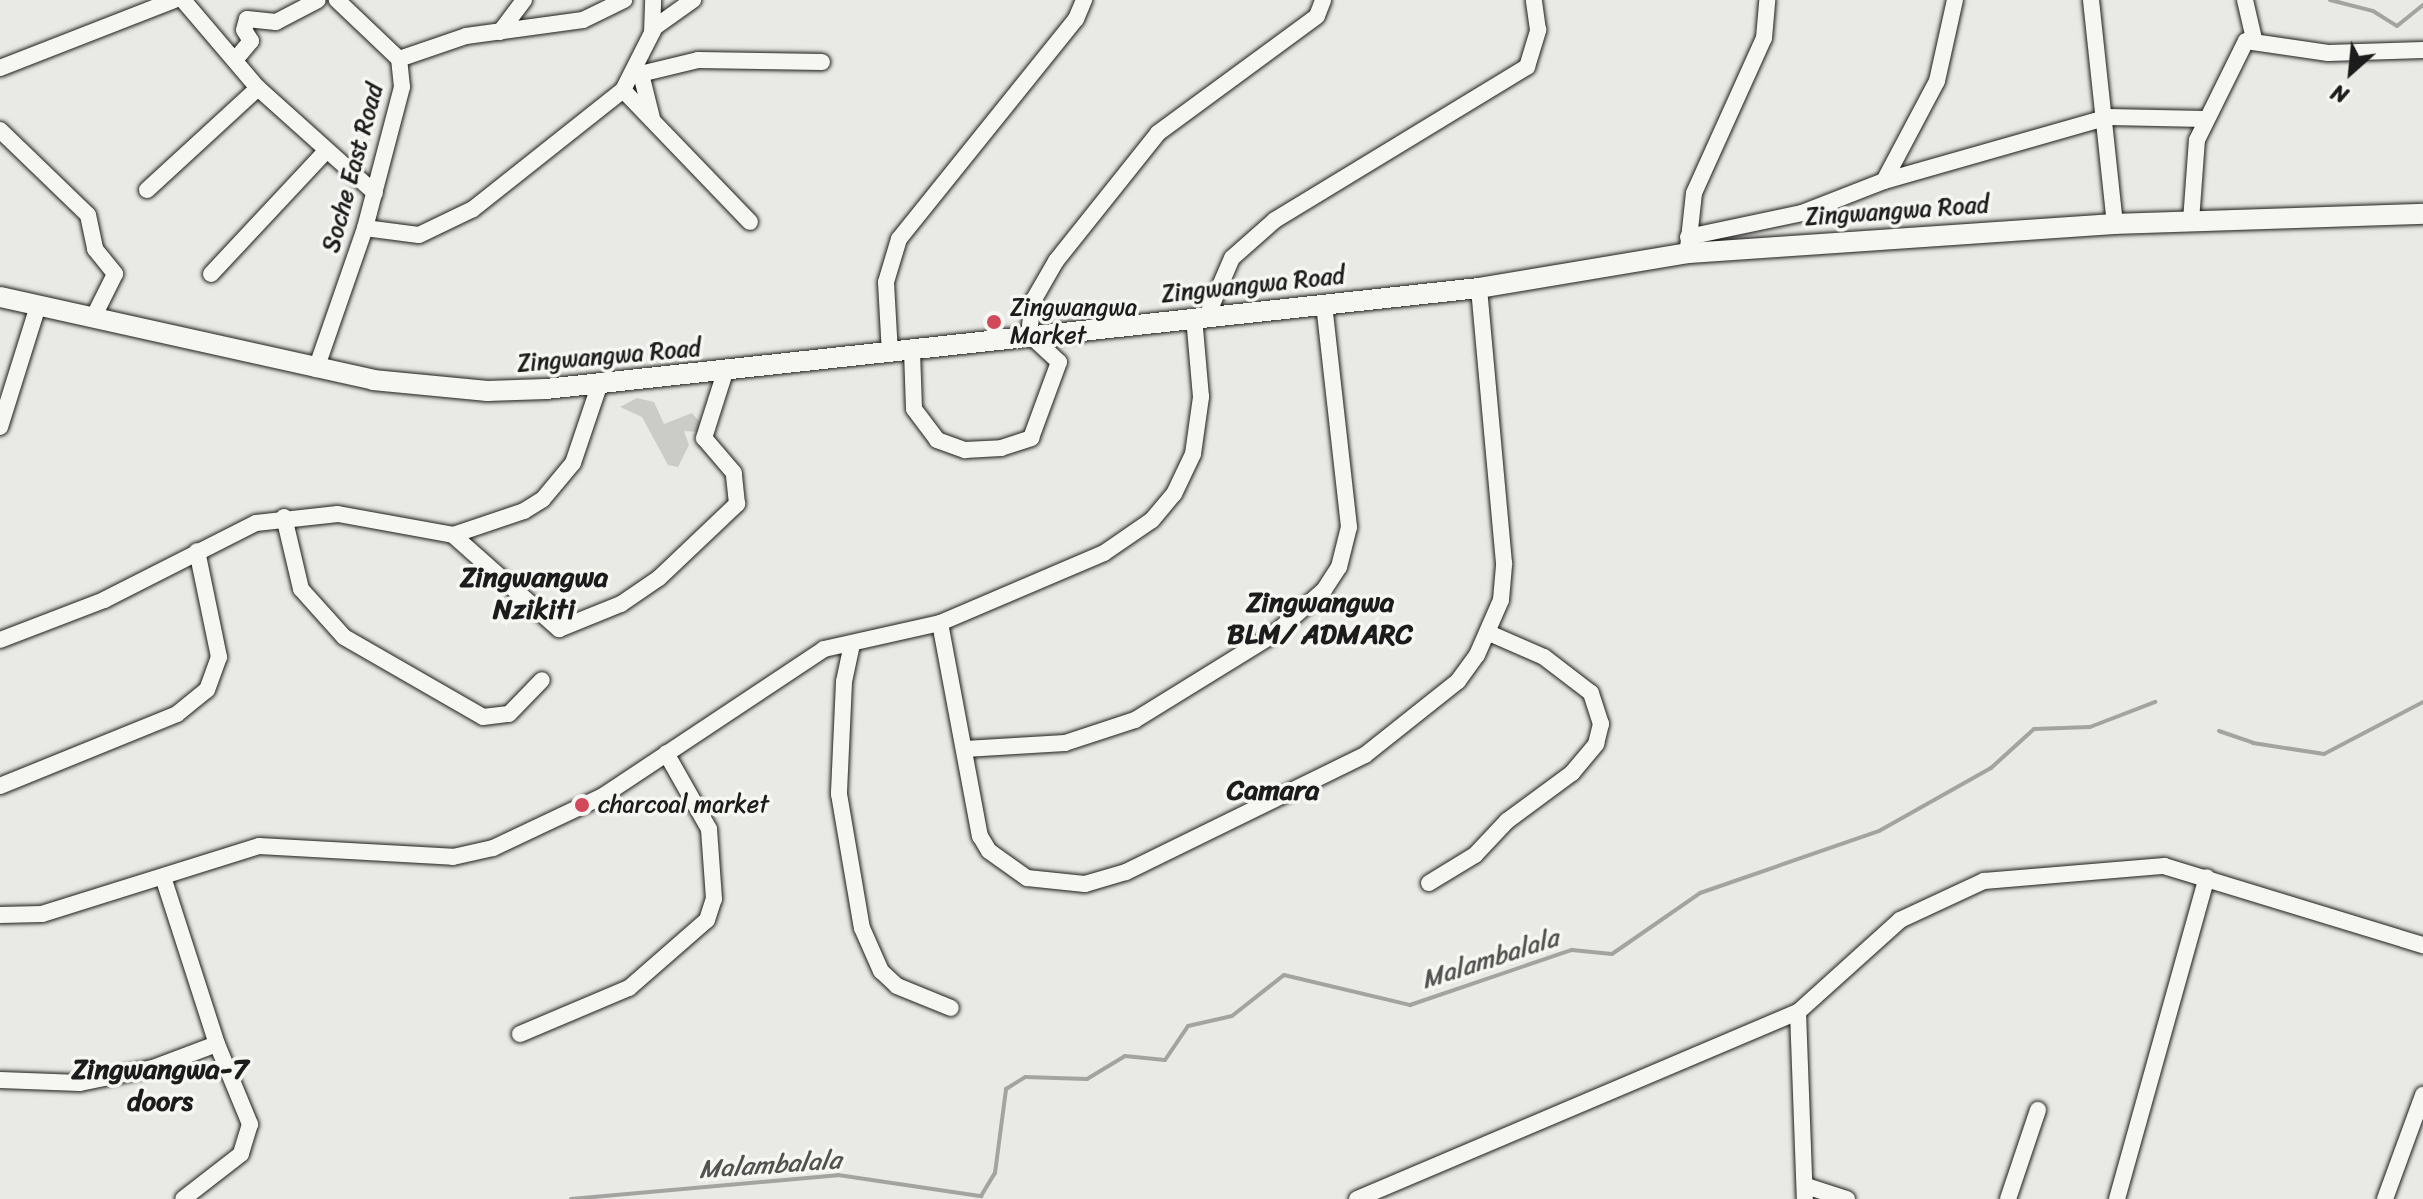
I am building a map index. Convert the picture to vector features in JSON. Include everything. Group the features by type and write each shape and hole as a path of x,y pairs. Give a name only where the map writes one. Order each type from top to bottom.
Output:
{"street":[{"path":"0,68 174,0"},
{"path":"183,0 258,88 375,193"},
{"path":"235,60 251,41 244,30 247,19 276,22 318,0"},
{"name":"Soche East Road","path":"316,369 365,228 402,87 399,59 337,0"},
{"path":"500,32 524,0"},
{"path":"399,59 466,36 583,20 624,0"},
{"path":"365,228 419,235 447,226 623,90 638,74 652,33 653,0"},
{"path":"652,33 672,10 693,0"},
{"path":"890,354 886,282 895,246 954,163 1076,19 1084,0"},
{"path":"912,351 919,421 950,446 1001,448 1031,438 1059,362 1029,334 1038,288 1134,157 1184,109 1317,16 1323,0"},
{"path":"0,915 42,914 259,846 453,857 493,848 560,821 824,649 940,623 1104,553 1152,520 1174,494 1199,425 1200,317 1232,258 1275,220 1527,67 1538,30 1534,0"},
{"path":"1767,0 1764,38 1694,193 1688,245 1802,213 1884,181 2108,117 2205,119"},
{"path":"1884,181 1937,81 1955,0"},
{"path":"2091,0 2108,117 2115,224"},
{"path":"2245,0 2254,39"},
{"path":"2191,221 2193,157 2205,119 2238,50 2254,39 2328,53 2423,50"},
{"path":"638,74 709,59 822,62"},
{"path":"638,74 652,119"},
{"path":"147,190 258,88"},
{"path":"623,90 652,119 701,178 750,222"},
{"path":"0,130 88,215 95,249 115,274 93,318"},
{"path":"211,274 326,151"},
{"name":"Zingwangwa Road","path":"3,294 38,306 316,369 473,390 599,386 890,354 1029,334 1479,288 1688,245 2115,224 2423,214"},
{"path":"940,623 965,749 967,783 989,851 1027,878 1085,884 1201,839 1365,755 1441,699 1489,633 1504,563 1479,288"},
{"path":"965,749 1065,743 1135,720 1274,634 1324,590 1339,567 1349,527 1324,305"},
{"path":"0,427 38,306"},
{"path":"453,535 559,629 621,604 659,578 737,504 734,473 704,438 725,372"},
{"path":"0,640 104,600 197,551 284,517 338,514 453,535 524,511 560,482 584,440 599,386"},
{"path":"284,517 301,589 344,637 483,717 509,714 542,680"},
{"path":"0,786 177,714 207,690 219,657 197,551"},
{"path":"1429,883 1468,861 1507,821 1572,773 1592,751 1601,724 1599,707 1577,681 1489,633"},
{"path":"852,644 844,682 839,794 862,928 881,971 897,986 951,1008"},
{"path":"520,1034 629,988 707,920 714,899 709,829 666,753"},
{"path":"1357,1199 1798,1012 1900,920 1956,890 1984,881 2111,868 2164,866 2423,945"},
{"path":"163,877 217,1044 250,1124 248,1142 227,1168 183,1199"},
{"path":"2117,1199 2207,877"},
{"path":"1798,1012 1806,1192 1847,1199"},
{"path":"0,1080 80,1083 153,1068 217,1044"},
{"path":"2385,1199 2423,1095"},
{"path":"2008,1199 2038,1110"}],"shaded area":[{"path":"637,398 654,402 664,424 692,413 699,421 700,432 684,431 689,445 678,467 668,465 642,417 620,407"}],"waterway":[{"path":"2330,0 2373,11 2397,26 2423,5"},
{"name":"Malambalala","path":"571,1199 838,1175 981,1196 995,1173 1006,1089 1025,1077 1087,1079 1125,1056 1165,1060 1188,1026 1232,1016 1284,975 1410,1005 1572,950 1612,954 1700,893 1879,831 1991,768 2034,729 2090,727 2155,702"},
{"name":"Malambalala","path":"2219,731 2253,743 2324,754 2423,702"}],"place":[{"name":"Zingwangwa Market","path":"994,322"},
{"name":"charcoal market","path":"582,805"}],"district":[{"name":"Zingwangwa Nzikiti","path":"534,593"},
{"name":"Zingwangwa BLM/ ADMARC","path":"1320,618"},
{"name":"Camara","path":"1273,790"},
{"name":"Zingwangwa-7 doors","path":"160,1085"}]}
